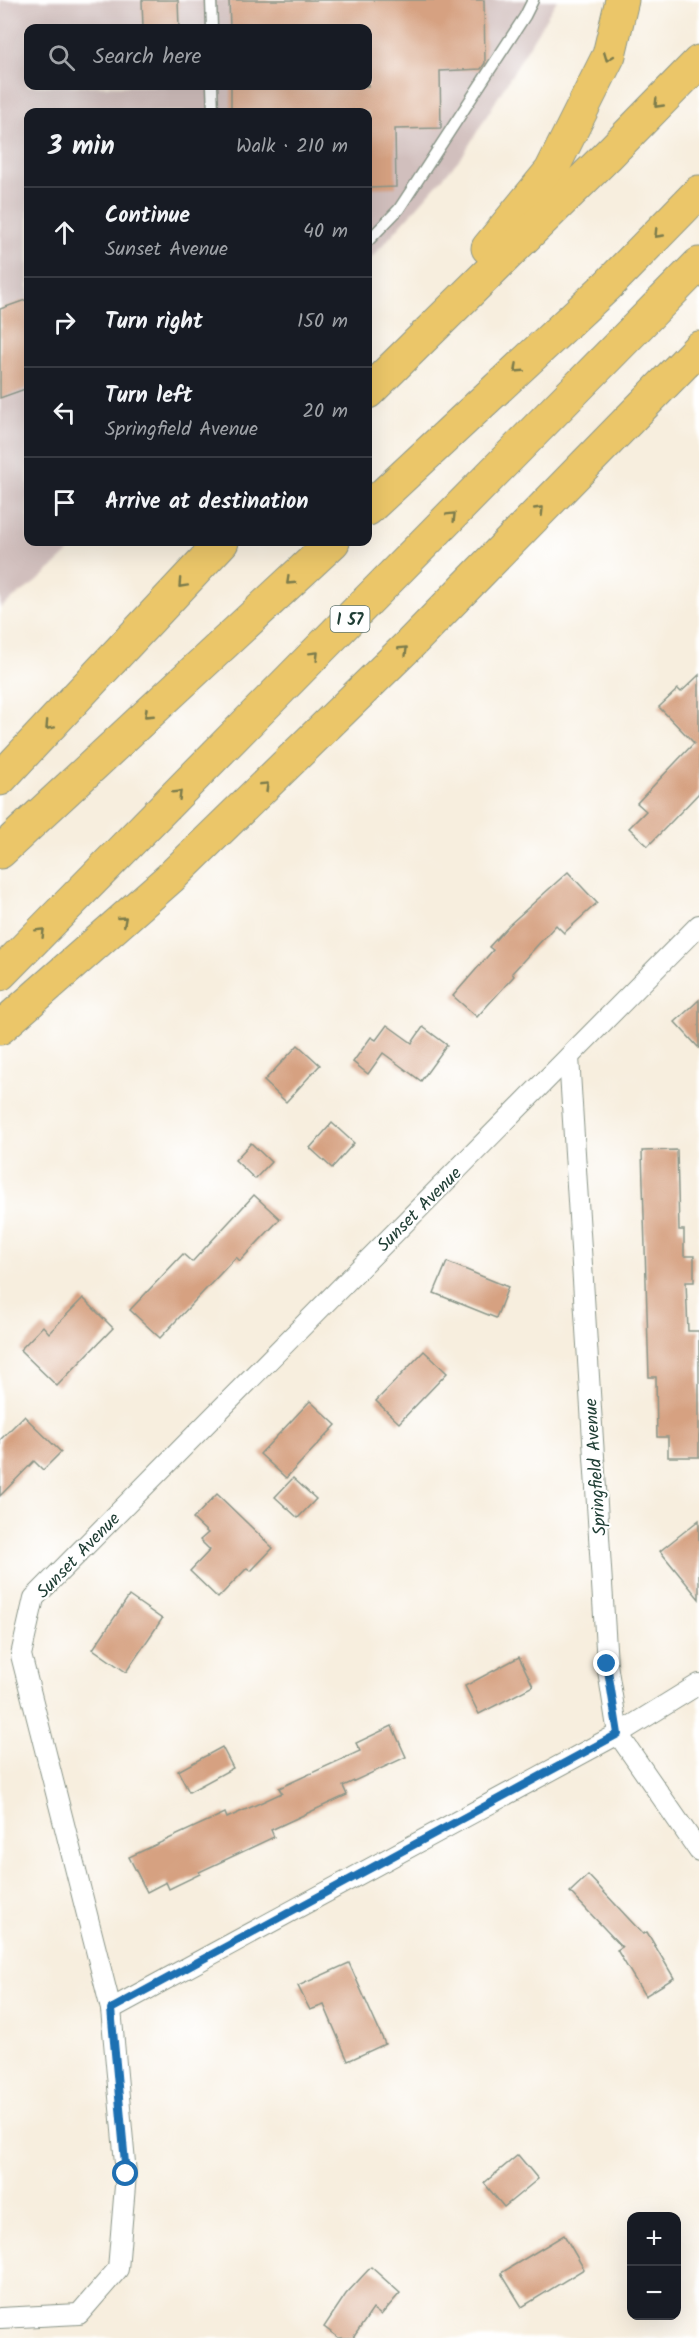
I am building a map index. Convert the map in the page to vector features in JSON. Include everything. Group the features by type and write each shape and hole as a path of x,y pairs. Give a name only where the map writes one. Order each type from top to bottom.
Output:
{"highway":[{"path":"372,388 551,171 609,55 622,0"},
{"path":"372,388 600,164 699,62"},
{"path":"372,505 607,286 699,192"},
{"name":"I 57","path":"0,974 699,264"},
{"path":"0,1028 170,878 410,644 699,348"},
{"path":"649,399 699,357"},
{"path":"0,779 218,546"},
{"path":"0,852 329,546"}],"street":[{"name":"Sunset Avenue","path":"0,2318 79,2314 118,2269 126,2174 111,2009 21,1655 34,1598 699,925"},
{"name":"Springfield Avenue","path":"569,1057 607,1664 618,1734 699,1851"},
{"path":"111,2009 618,1734 699,1684"}],"lane":[{"path":"211,0 212,24"},
{"path":"372,238 399,208 525,16 532,0"},
{"path":"212,90 213,108"}],"shaded area":[{"path":"0,0 557,0 463,155 372,257 372,108 24,108 24,546 76,546 40,579 0,608"}],"building":[{"path":"142,0 178,0 179,24 143,24"},
{"path":"229,0 484,0 485,63 481,69 440,71 441,128 395,129 396,187 372,188 372,108 231,108 231,90 372,90 372,24 230,24"},
{"path":"24,300 24,389 0,398 0,309"},
{"path":"699,675 699,793 648,846 629,828 646,811 637,803 694,743 659,707 678,689 681,692"},
{"path":"568,872 597,903 564,933 556,925 512,973 514,976 477,1017 453,996 493,950 489,947 509,925"},
{"path":"699,1000 699,1048 675,1022"},
{"path":"387,1025 412,1043 423,1027 447,1045 421,1081 383,1053 368,1074 353,1062 371,1037 376,1040"},
{"path":"298,1045 320,1065 286,1102 264,1081"},
{"path":"332,1123 354,1143 332,1168 310,1148"},
{"path":"251,1143 271,1162 255,1179 235,1160"},
{"path":"677,1150 679,1230 684,1230 684,1256 694,1256 694,1282 686,1282 688,1331 699,1331 699,1457 668,1457 668,1437 657,1437 656,1377 649,1377 642,1151"},
{"path":"254,1195 280,1219 240,1261 236,1257 160,1338 130,1310 183,1254 192,1262"},
{"path":"447,1262 508,1287 496,1318 434,1293"},
{"path":"83,1298 113,1328 57,1386 20,1350 43,1326 49,1333"},
{"path":"424,1351 447,1373 399,1423 376,1401"},
{"path":"310,1401 336,1425 286,1478 260,1454"},
{"path":"24,1416 61,1452 43,1470 34,1461 0,1496 0,1440"},
{"path":"293,1478 316,1499 298,1518 275,1497"},
{"path":"217,1494 273,1548 251,1571 247,1568 218,1598 190,1571 210,1550 200,1540 208,1533 193,1519"},
{"path":"699,1520 699,1599 660,1551"},
{"path":"129,1596 162,1619 126,1672 93,1649"},
{"path":"519,1657 533,1686 479,1714 465,1686"},
{"path":"392,1726 406,1757 343,1786 347,1795 271,1830 274,1837 199,1872 200,1874 169,1889 166,1882 147,1892 129,1857 225,1813 227,1818 282,1793 279,1788 360,1751 356,1743"},
{"path":"222,1747 233,1768 189,1792 178,1771"},
{"path":"588,1875 643,1934 647,1932 674,1978 645,1996 617,1950 622,1947 570,1892"},
{"path":"349,1963 385,2044 348,2061 324,2005 310,2010 298,1986"},
{"path":"518,2155 538,2179 504,2207 484,2183"},
{"path":"564,2235 584,2269 522,2307 501,2273"},
{"path":"371,2267 400,2293 381,2315 373,2309 353,2338 339,2338 324,2327 346,2294"}],"route":[{"path":"126,2174 111,2009 618,1734 607,1664"}]}
